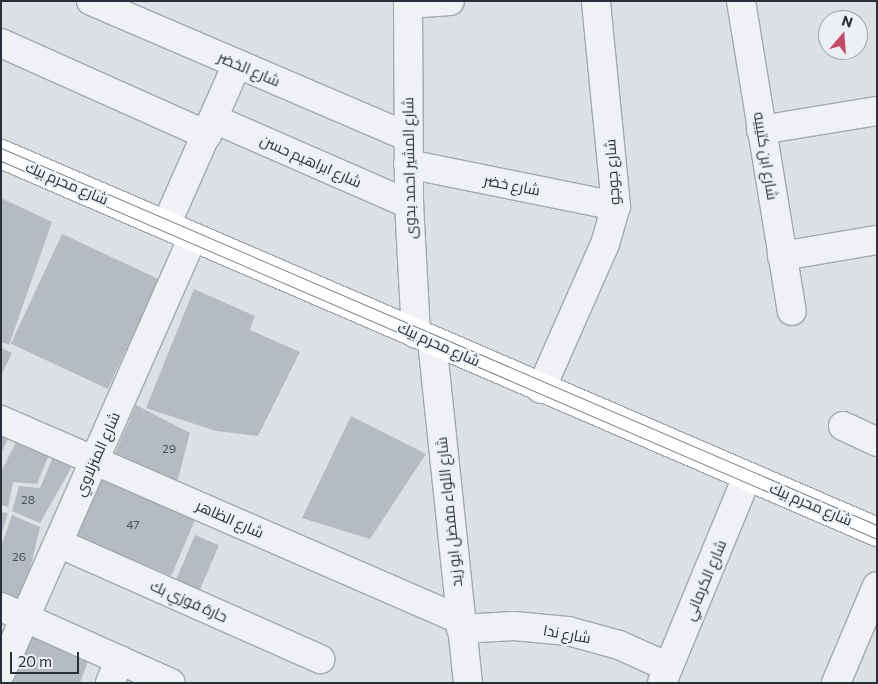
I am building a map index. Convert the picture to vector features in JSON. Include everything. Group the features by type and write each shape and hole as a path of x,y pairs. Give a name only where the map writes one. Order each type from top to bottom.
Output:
{"main road":[{"name":"شارع محرم بيك","path":"1,154 541,389 877,532"}],"street":[{"path":"408,3 450,1"},
{"name":"شارع جوجو","path":"541,389 605,244 616,206 596,1"},
{"name":"شارع ابن كتيبيه","path":"741,1 792,311"},
{"name":"شارع الخضر","path":"99,3 408,137"},
{"name":"شارع المشير احمد بدوى","path":"408,3 409,204 424,338"},
{"name":"شارع ابراهيم حسن","path":"1,43 409,204"},
{"path":"166,226 237,64"},
{"path":"761,130 877,111"},
{"name":"شارع خضر","path":"408,164 616,206"},
{"name":"شارع المنزلاوي","path":"1,672 13,612 58,543 193,237"},
{"path":"782,256 877,240"},
{"name":"شارع اللواء مفضل ابو زيد","path":"424,338 468,683"},
{"name":"شارع الظاهر","path":"1,420 460,624"},
{"path":"843,426 877,442"},
{"name":"شارع الكرماني","path":"665,675 747,477"},
{"name":"حارة فوزي بك","path":"58,543 320,659"},
{"path":"836,683 877,586"},
{"path":"13,612 115,671 172,683"},
{"name":"شارع ندا","path":"460,624 568,631 619,645 665,675"}],"building":[{"path":"1,198 52,222 9,345 1,342"},
{"path":"62,234 159,279 108,389 11,344"},
{"path":"194,289 255,316 250,330 300,352 258,436 216,431 146,408"},
{"path":"1,348 12,353 1,376"},
{"path":"136,405 190,433 176,486 114,456"},
{"path":"351,416 426,454 370,539 302,518"},
{"path":"1,431 10,434 1,454"},
{"path":"19,436 51,450 37,484 13,482 8,507 1,505 1,472"},
{"path":"55,452 75,461 40,523 12,511 19,486 40,488"},
{"path":"96,469 198,512 171,576 69,533"},
{"path":"1,512 8,513 2,532 1,532"},
{"path":"12,515 40,527 21,608 1,599 1,547"},
{"path":"195,535 219,545 198,595 174,585"},
{"path":"35,629 91,653 80,683 13,683"}],"tram line":[{"path":"1,148 877,525"},
{"path":"1,161 877,539"}]}
